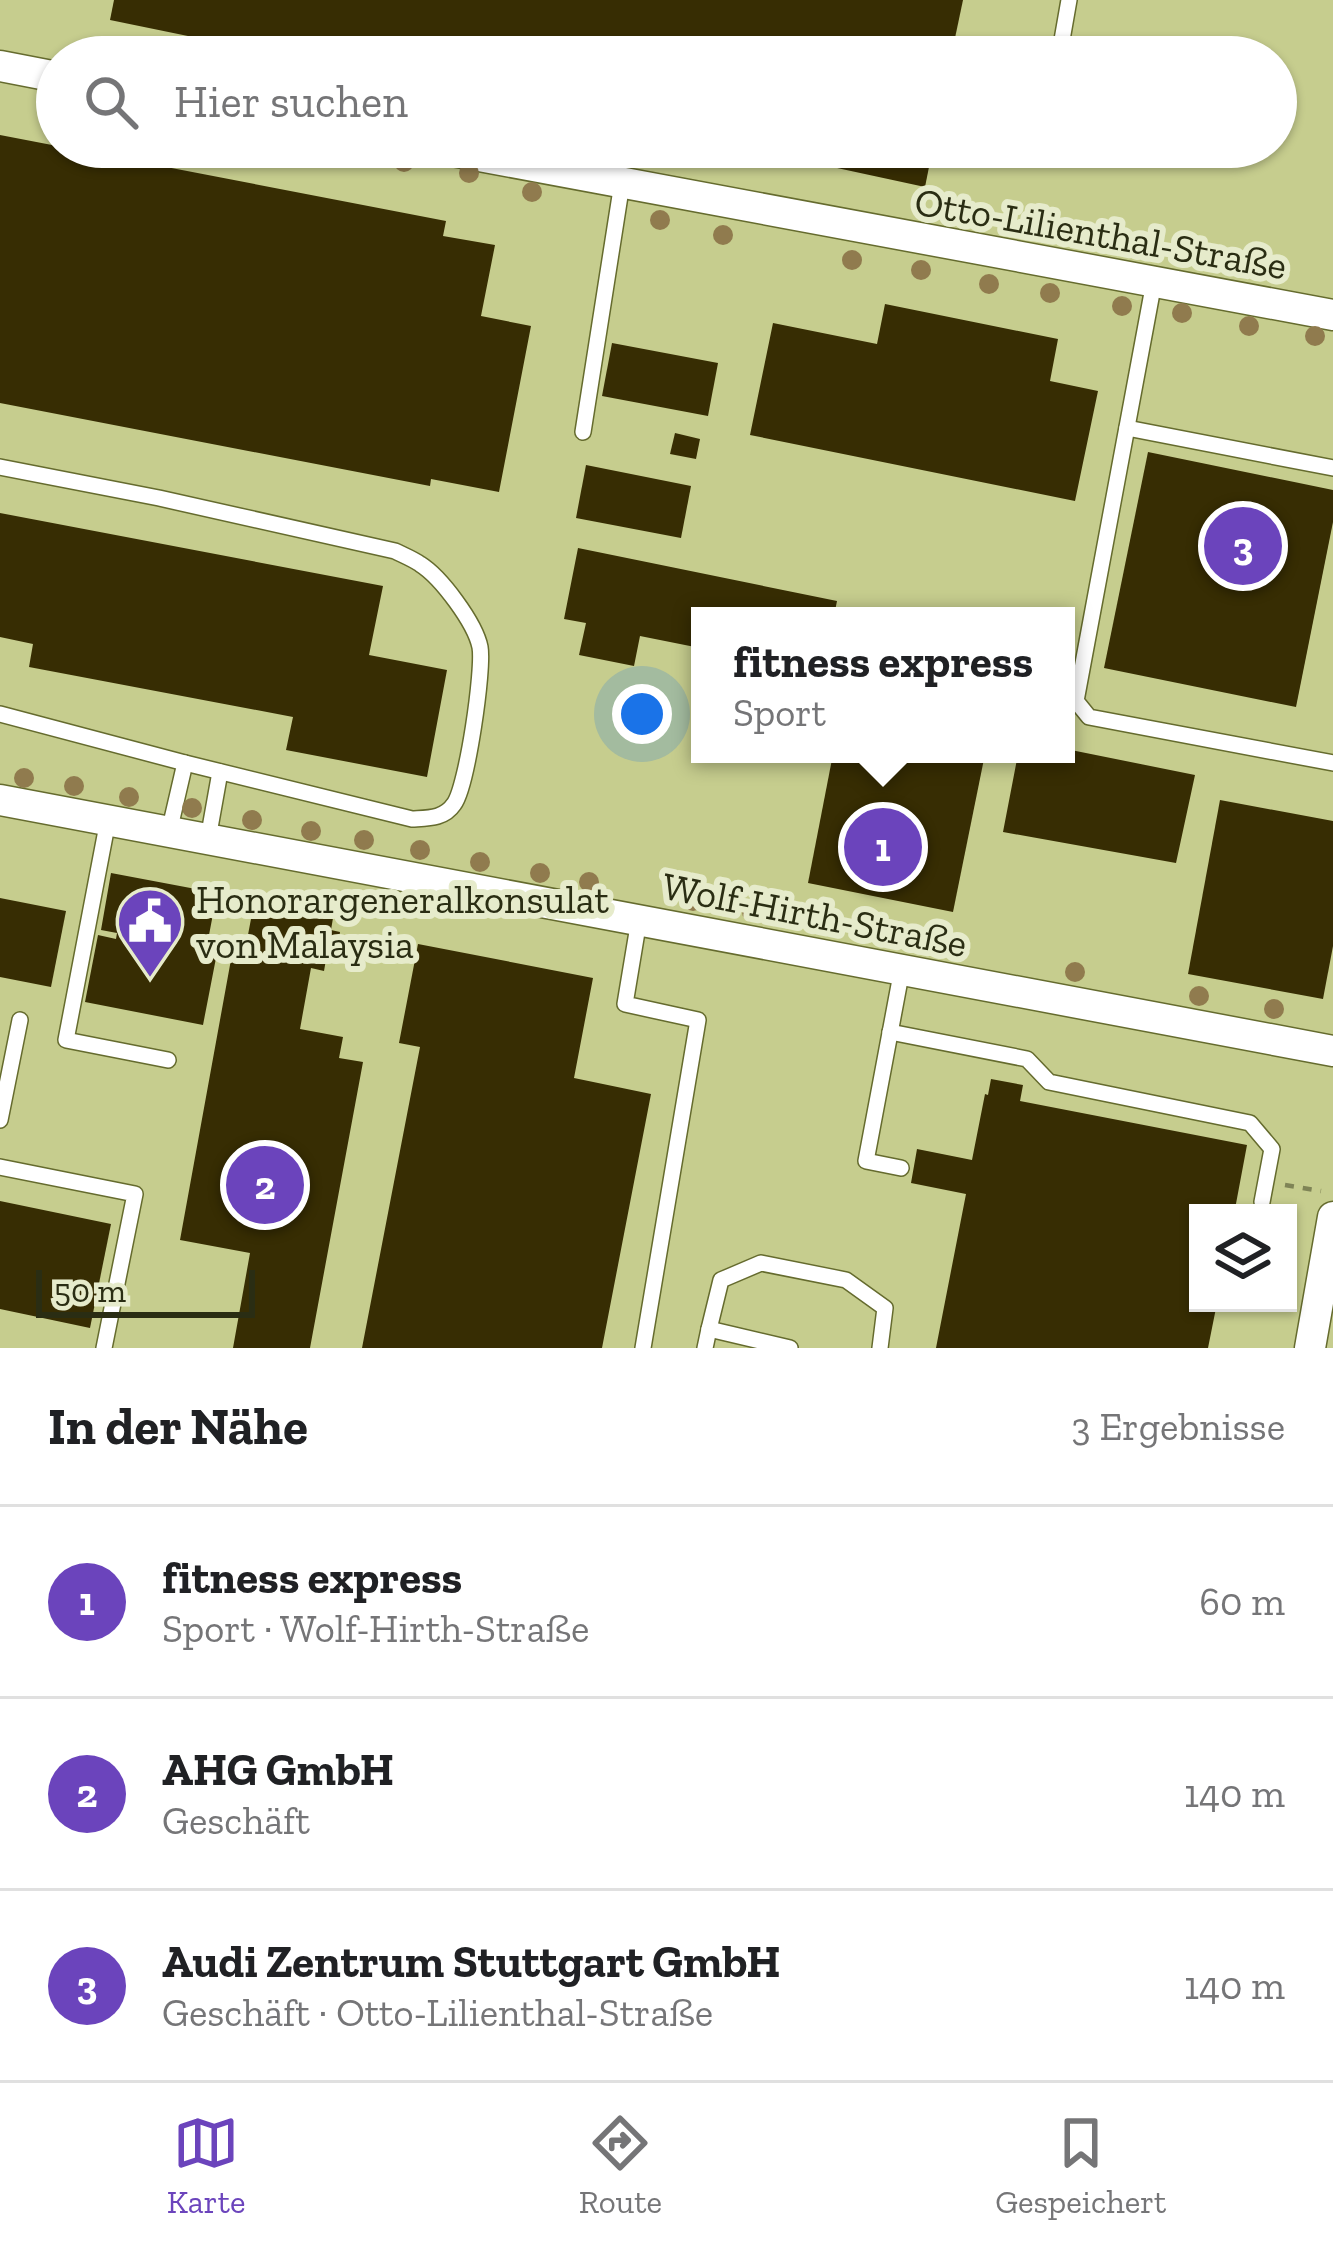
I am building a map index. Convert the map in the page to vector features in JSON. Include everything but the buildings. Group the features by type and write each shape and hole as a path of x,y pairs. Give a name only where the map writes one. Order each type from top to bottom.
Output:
{"street":[{"path":"0,66 36,72"},
{"name":"Otto-Lilienthal-Straße","path":"542,168 1333,315"},
{"name":"Wolf-Hirth-Straße","path":"0,800 1333,1051"},
{"path":"1319,1338 1333,1217"}],"lane":[{"path":"1063,36 1069,0"},
{"path":"583,432 622,183"},
{"path":"1154,282 1076,701 1089,717 1333,763"},
{"path":"1126,428 1333,468"},
{"path":"0,467 395,551 423,565 445,589 468,620 480,648 478,694 462,787 454,805 439,817 412,819 0,713"},
{"path":"170,832 185,763"},
{"path":"208,839 220,772"},
{"path":"108,820 66,1040 169,1060"},
{"path":"639,920 626,1004 698,1020 643,1348"},
{"path":"901,1168 866,1161 902,969"},
{"path":"0,1120 20,1020"},
{"path":"890,1032 1027,1060 1049,1082 1250,1123 1272,1149 1262,1202"},
{"path":"0,1167 134,1194 104,1348"},
{"path":"706,1348 721,1280 761,1263 846,1280 884,1308 880,1348"},
{"path":"709,1329 790,1348"}],"path":[{"path":"1266,1181 1333,1193"}],"place":[{"name":"Audi Zentrum Stuttgart GmbH","path":"1243,546"},
{"name":"fitness express","path":"883,847"},
{"name":"Honorargeneralkonsulat von Malaysia","path":"150,980"},
{"name":"AHG GmbH","path":"265,1185"}]}
